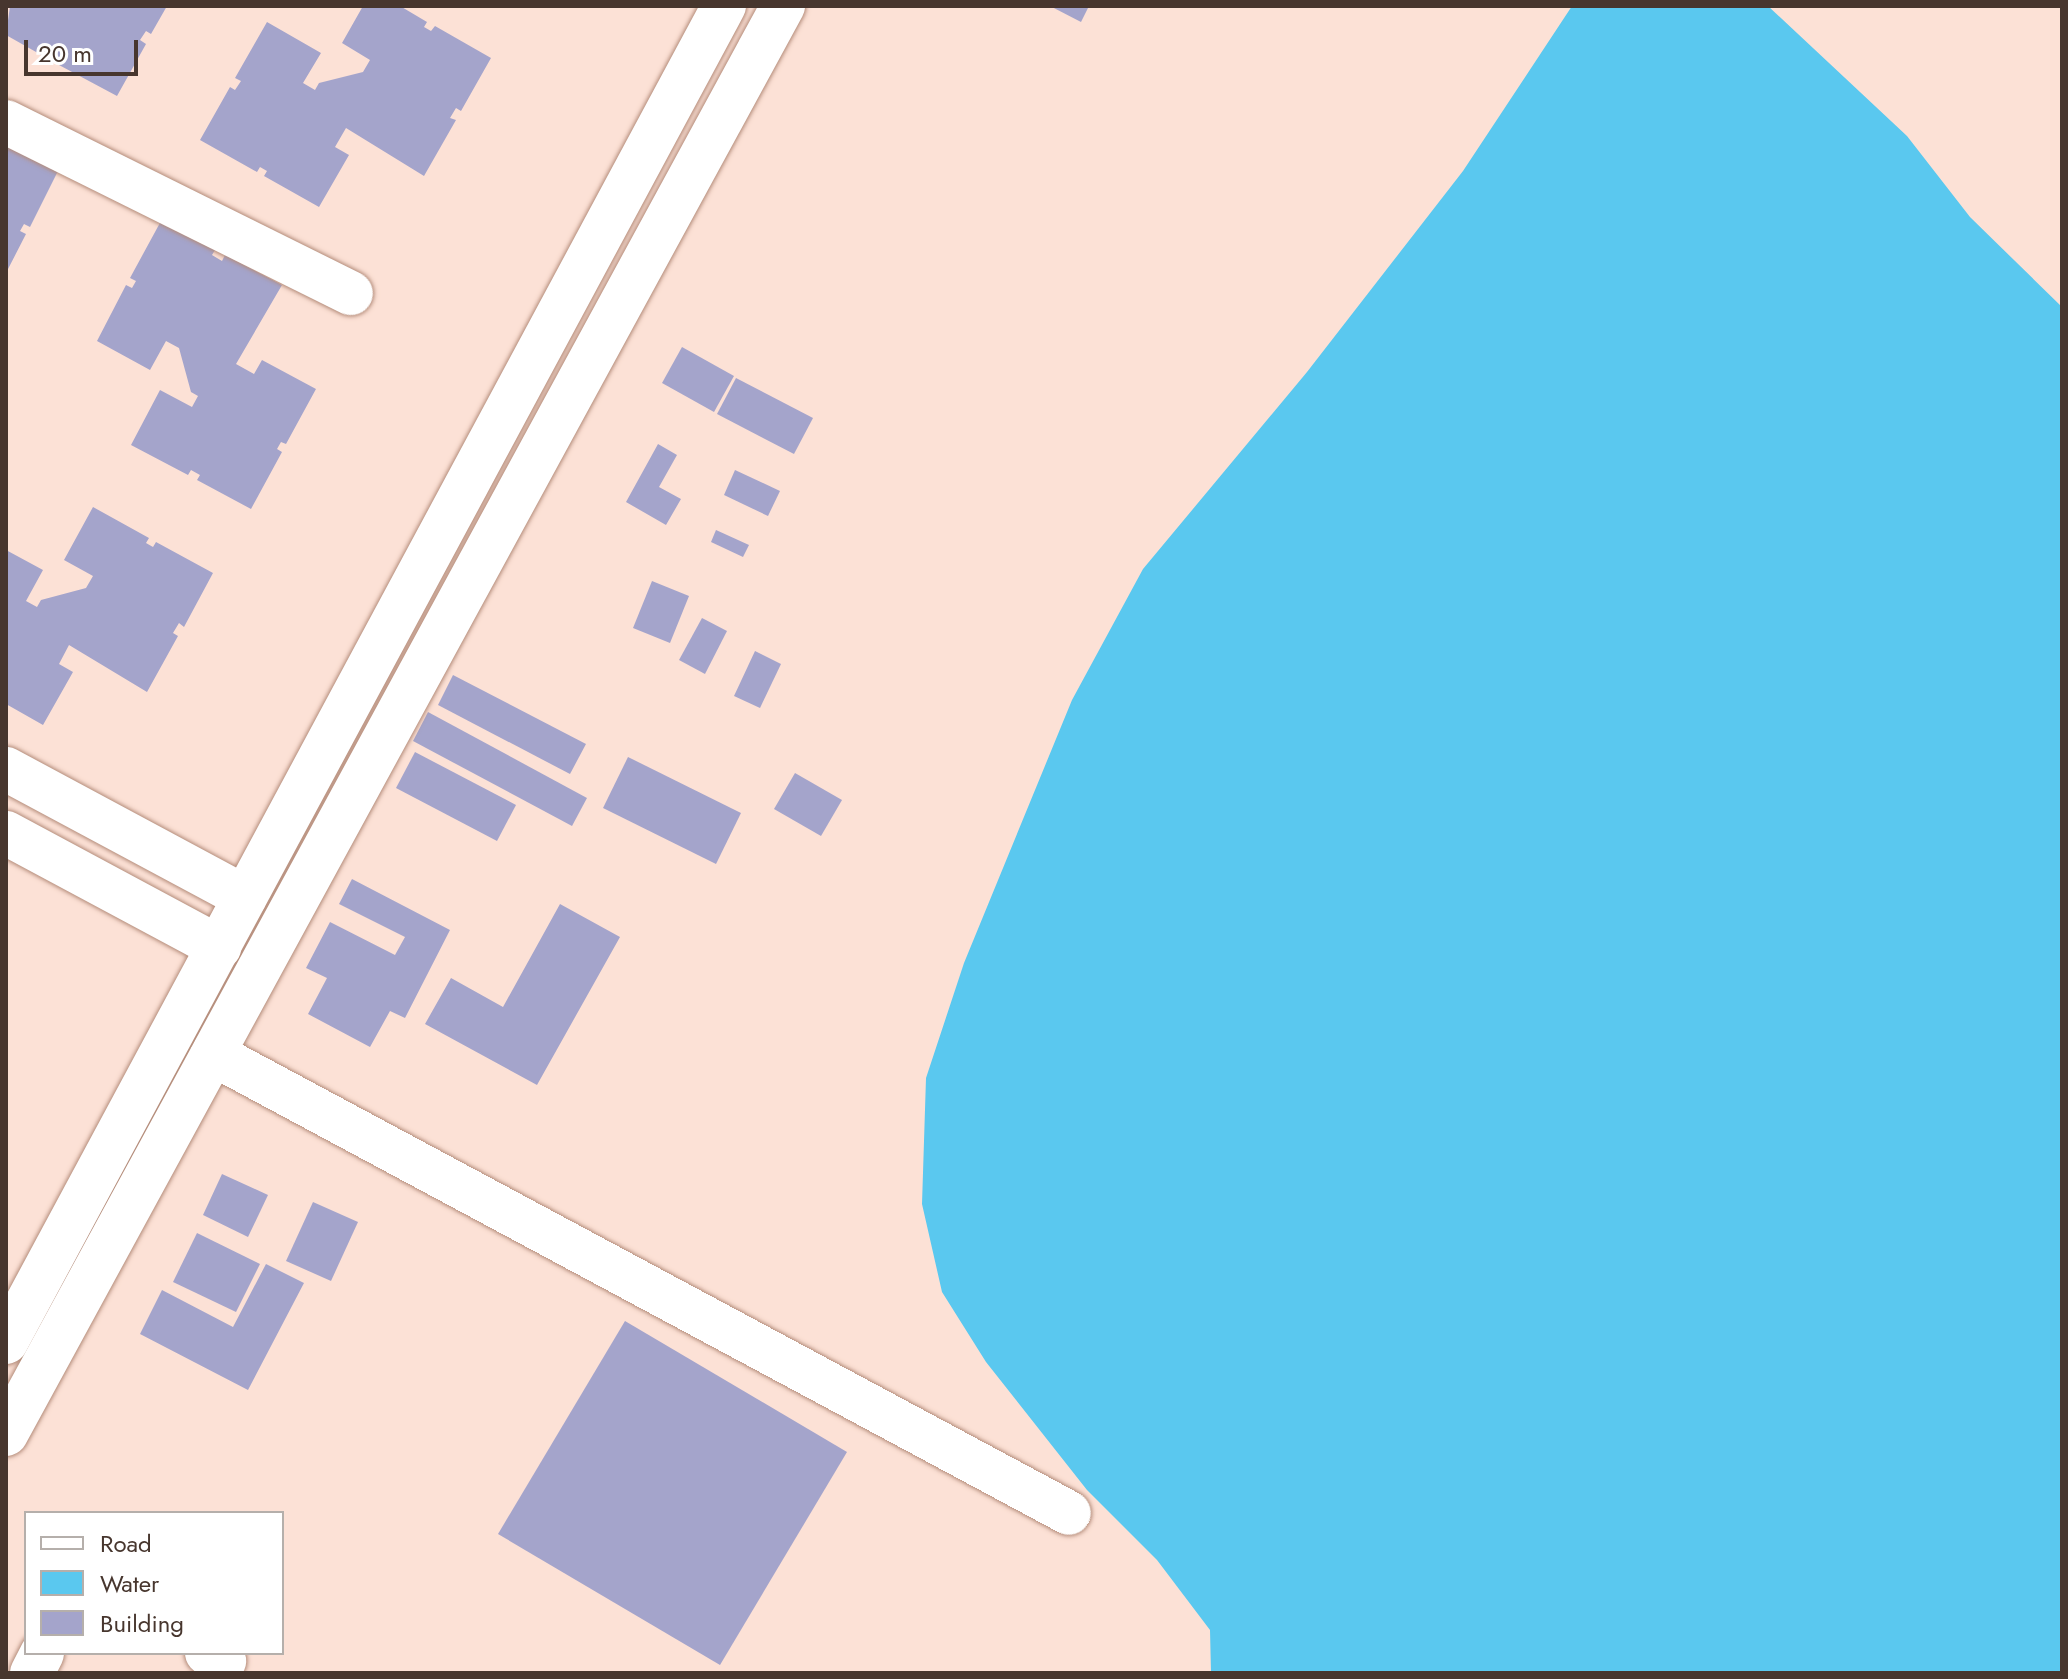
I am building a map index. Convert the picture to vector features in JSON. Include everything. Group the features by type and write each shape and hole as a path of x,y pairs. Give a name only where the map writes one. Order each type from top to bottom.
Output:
{"street":[{"path":"6,1342 724,6"},
{"path":"6,1434 783,6"},
{"path":"6,122 351,293"},
{"path":"6,769 231,923 268,952"},
{"path":"6,833 231,923"},
{"path":"213,1054 1069,1513"},
{"path":"32,1673 41,1655"}],"water":[{"path":"1572,6 1768,6 1907,136 1970,217 2062,307 2062,1673 1211,1673 1210,1630 1157,1560 1087,1490 986,1362 942,1292 922,1204 926,1078 964,963 1072,700 1143,569 1307,372 1463,171"}],"building":[{"path":"10,6 167,6 151,34 146,31 140,40 146,44 117,96 59,65 62,59 55,55 52,61 6,35"},
{"path":"363,6 400,6 427,22 424,27 431,31 435,26 491,58 461,111 456,108 450,118 456,120 424,176 346,128 335,147 349,155 319,207 264,176 267,171 260,167 257,172 200,140 230,87 235,90 241,81 235,78 267,22 321,53 303,83 315,90 319,83 363,72 370,60 342,43"},
{"path":"1050,6 1089,6 1081,22"},
{"path":"6,142 59,169 30,227 24,224 20,231 26,234 6,273"},
{"path":"161,221 215,250 212,255 222,261 225,255 282,285 236,364 254,374 262,360 316,389 286,444 281,442 277,449 282,452 251,509 197,480 200,475 191,470 188,475 131,445 160,390 192,407 198,396 191,392 179,348 166,341 150,370 97,341 126,285 132,288 136,281 130,278"},
{"path":"682,347 734,376 714,412 662,383"},
{"path":"736,378 813,418 794,454 717,414"},
{"path":"658,444 677,455 659,487 681,499 666,525 626,502"},
{"path":"735,470 780,491 768,516 724,495"},
{"path":"93,507 149,538 146,543 153,547 156,542 213,573 184,627 179,623 173,633 178,636 147,692 69,645 59,664 73,672 43,725 6,704 6,550 43,570 26,601 37,607 41,600 86,588 93,576 64,560"},
{"path":"716,530 749,545 743,557 711,542"},
{"path":"652,581 689,596 670,643 633,628"},
{"path":"702,618 727,631 705,674 679,660"},
{"path":"755,651 781,664 760,708 734,696"},
{"path":"453,675 586,744 570,774 438,705"},
{"path":"428,712 587,798 572,826 413,741"},
{"path":"415,752 516,805 497,841 396,788"},
{"path":"628,757 741,813 716,864 603,808"},
{"path":"795,773 842,800 821,836 774,809"},
{"path":"352,879 450,930 405,1018 390,1011 370,1047 308,1014 327,978 306,968 330,922 395,955 405,937 339,904"},
{"path":"560,904 620,937 537,1085 425,1024 451,978 503,1007"},
{"path":"222,1174 268,1195 248,1237 203,1215"},
{"path":"313,1202 358,1222 331,1281 286,1261"},
{"path":"197,1233 260,1264 236,1312 173,1282"},
{"path":"266,1264 304,1283 248,1390 140,1334 162,1290 233,1327"},
{"path":"625,1321 847,1452 720,1665 498,1534"}]}
